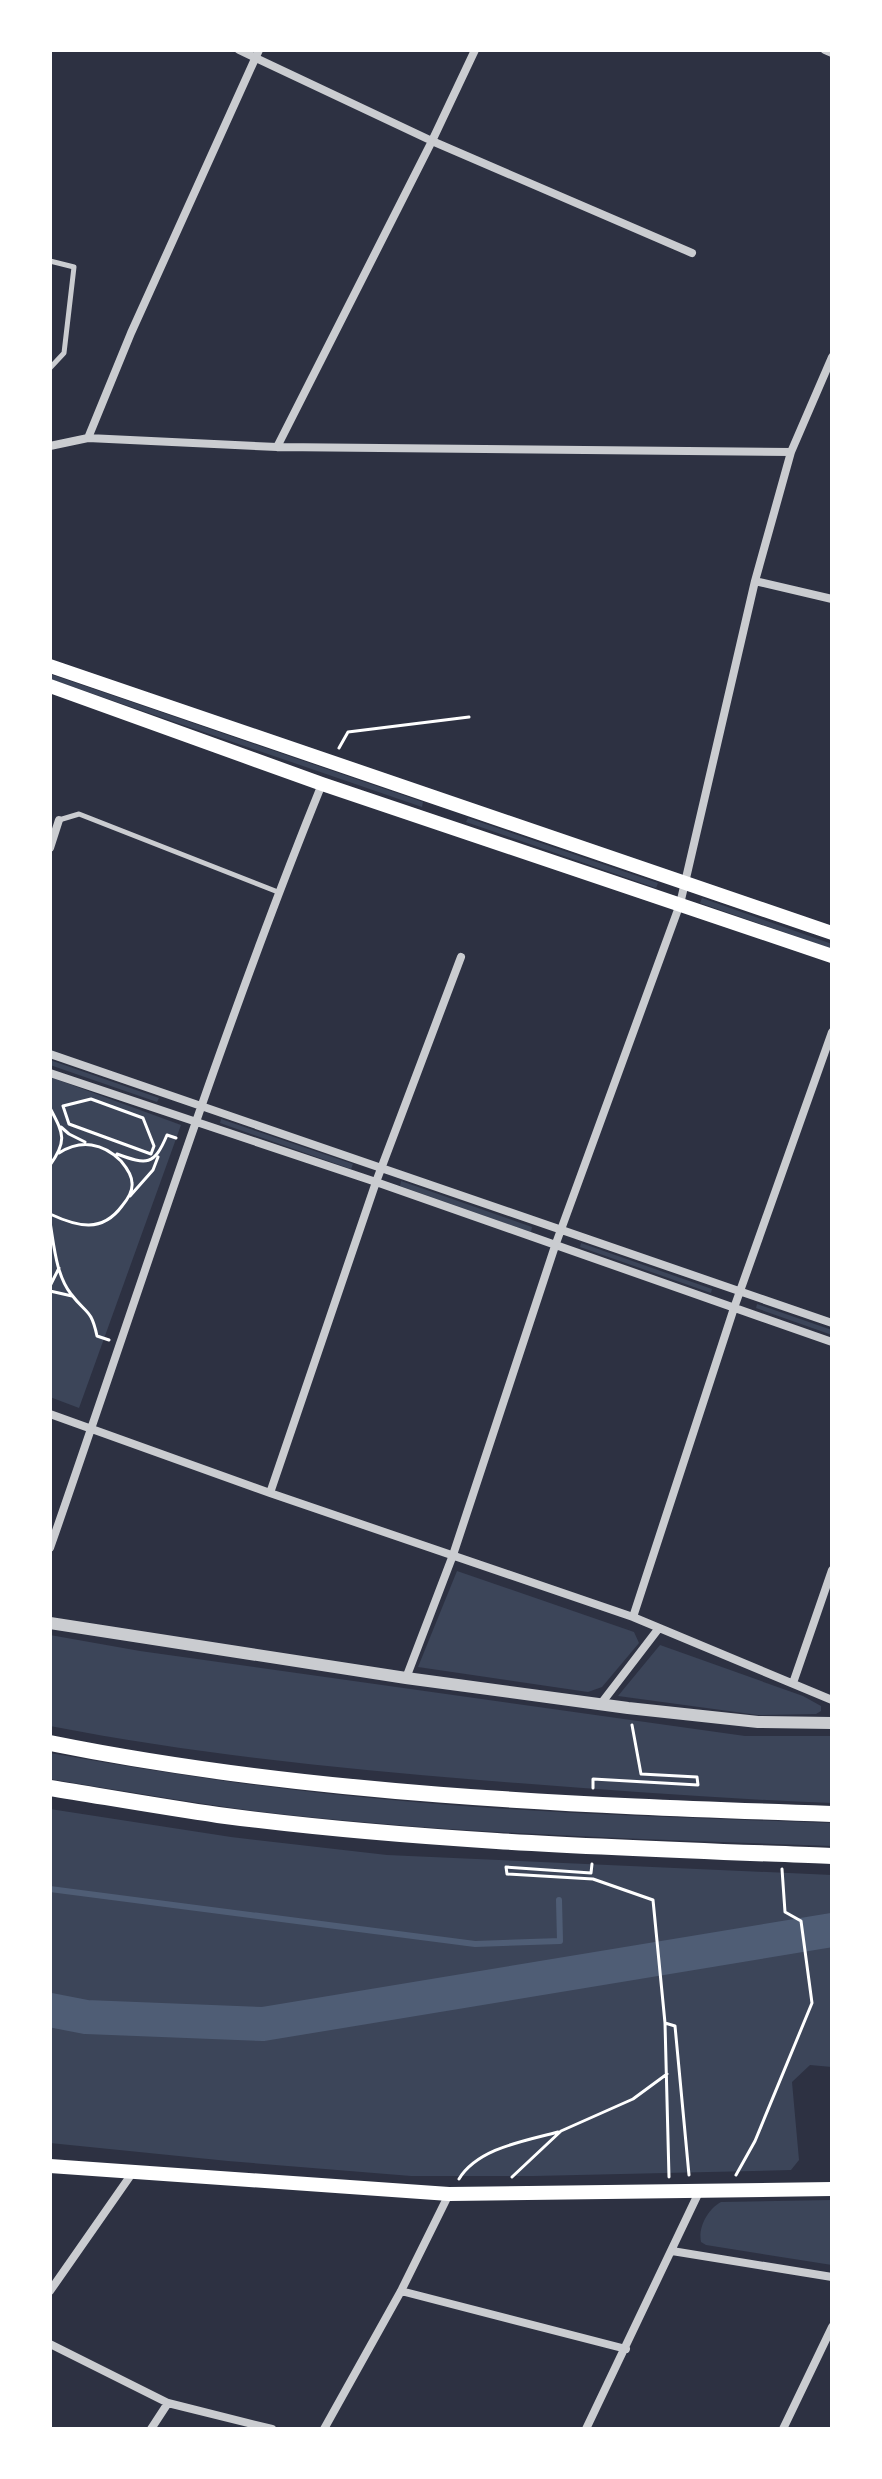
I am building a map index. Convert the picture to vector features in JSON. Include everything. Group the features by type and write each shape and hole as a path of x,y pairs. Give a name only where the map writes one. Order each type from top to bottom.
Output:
{"highway":[{"path":"50,1743 120,1757 270,1778 409,1791 606,1806 832,1814"},
{"path":"50,1788 220,1815 403,1834 832,1856"}],"main road":[{"path":"50,666 832,933"},
{"path":"50,686 322,784 832,956"},
{"path":"444,826 452,802"},
{"path":"50,2166 449,2194 832,2189"}],"street":[{"path":"239,50 257,54 432,141 692,253"},
{"path":"277,447 475,50"},
{"path":"825,50 832,53"},
{"path":"88,438 131,333 257,54"},
{"path":"406,1678 453,1555 555,1246 680,904 755,581 791,452 832,357"},
{"path":"50,446 88,438 277,447 791,452"},
{"path":"755,581 832,599"},
{"path":"50,1548 194,1122 278,892 322,784"},
{"path":"50,848 59,820"},
{"path":"270,1493 376,1182 461,957"},
{"path":"633,1617 734,1308 832,1032"},
{"path":"50,1054 832,1323"},
{"path":"50,1073 376,1182 832,1342"},
{"path":"50,1414 633,1617 832,1700"},
{"path":"793,1683 832,1570"},
{"path":"50,1623 600,1705 758,1722 832,1723"},
{"path":"600,1705 659,1628"},
{"path":"50,2291 133,2172"},
{"path":"586,2429 672,2251 695,2192"},
{"path":"324,2429 401,2291 449,2194"},
{"path":"672,2251 832,2277"},
{"path":"401,2291 626,2349"},
{"path":"783,2429 832,2327"},
{"path":"50,2344 168,2403 272,2429"},
{"path":"151,2429 168,2403"}],"lane":[{"path":"50,261 74,267 64,353 50,368"},
{"path":"59,820 79,814 278,892"}],"path":[{"path":"332,762 348,732 469,717"},
{"path":"50,1165 63,1142 50,1108 91,1099 143,1118 154,1146 151,1154 69,1124 63,1106"},
{"path":"59,1125 69,1134 93,1145"},
{"path":"85,1130 87,1142"},
{"path":"50,1214 76,1224 99,1225 116,1214 153,1170 167,1135 188,1141"},
{"path":"103,1147 106,1138"},
{"path":"59,1153 81,1143 103,1147 136,1161 149,1160 159,1154"},
{"path":"116,1154 129,1146"},
{"path":"154,1146 161,1148"},
{"path":"116,1154 127,1168 133,1184 128,1198"},
{"path":"50,1222 59,1268 72,1296"},
{"path":"59,1268 50,1288 72,1296 89,1310 97,1336 120,1344"},
{"path":"628,1708 641,1774"},
{"path":"727,2191 755,2141 812,2003 801,1921 785,1912 781,1854"},
{"path":"593,1879 653,1900 665,2023 669,2192"},
{"path":"665,2023 675,2026 695,2192"},
{"path":"449,2194 467,2166 510,2145 561,2131 633,2099 667,2074"},
{"path":"494,2194 561,2131"}],"shaded area":[{"path":"50,674 423,802 422,807 50,679"},
{"path":"468,818 658,883 656,888 466,822"},
{"path":"702,898 832,944 832,949 700,903"},
{"path":"50,1060 159,1098 157,1102 50,1065"},
{"path":"50,1077 181,1125 79,1408 50,1397"},
{"path":"221,1119 353,1164 351,1169 220,1123"},
{"path":"401,1181 532,1227 531,1232 400,1186"},
{"path":"581,1243 712,1289 711,1293 580,1247"},
{"path":"757,1304 832,1330 832,1335 756,1308"},
{"path":"457,1571 634,1632 639,1643 602,1687 588,1692 418,1667"},
{"path":"50,1635 140,1651 745,1736 832,1736 832,1803 636,1792 342,1768 166,1746 50,1726"},
{"path":"660,1645 803,1696 821,1706 821,1711 816,1714 758,1715 618,1696"},
{"path":"50,1753 226,1781 403,1801 564,1812 832,1823 832,1846 471,1830 255,1811 50,1779"},
{"path":"50,1809 231,1837 387,1855 832,1875 832,2067 810,2065 792,2082 799,2160 791,2170 411,2176 50,2143"},
{"path":"832,2200 832,2265 701,2242 705,2219 721,2202"}],"waterway":[{"path":"50,1889 475,1944 560,1941 559,1900"},
{"path":"50,2010 86,2017 263,2024 832,1930"}]}
